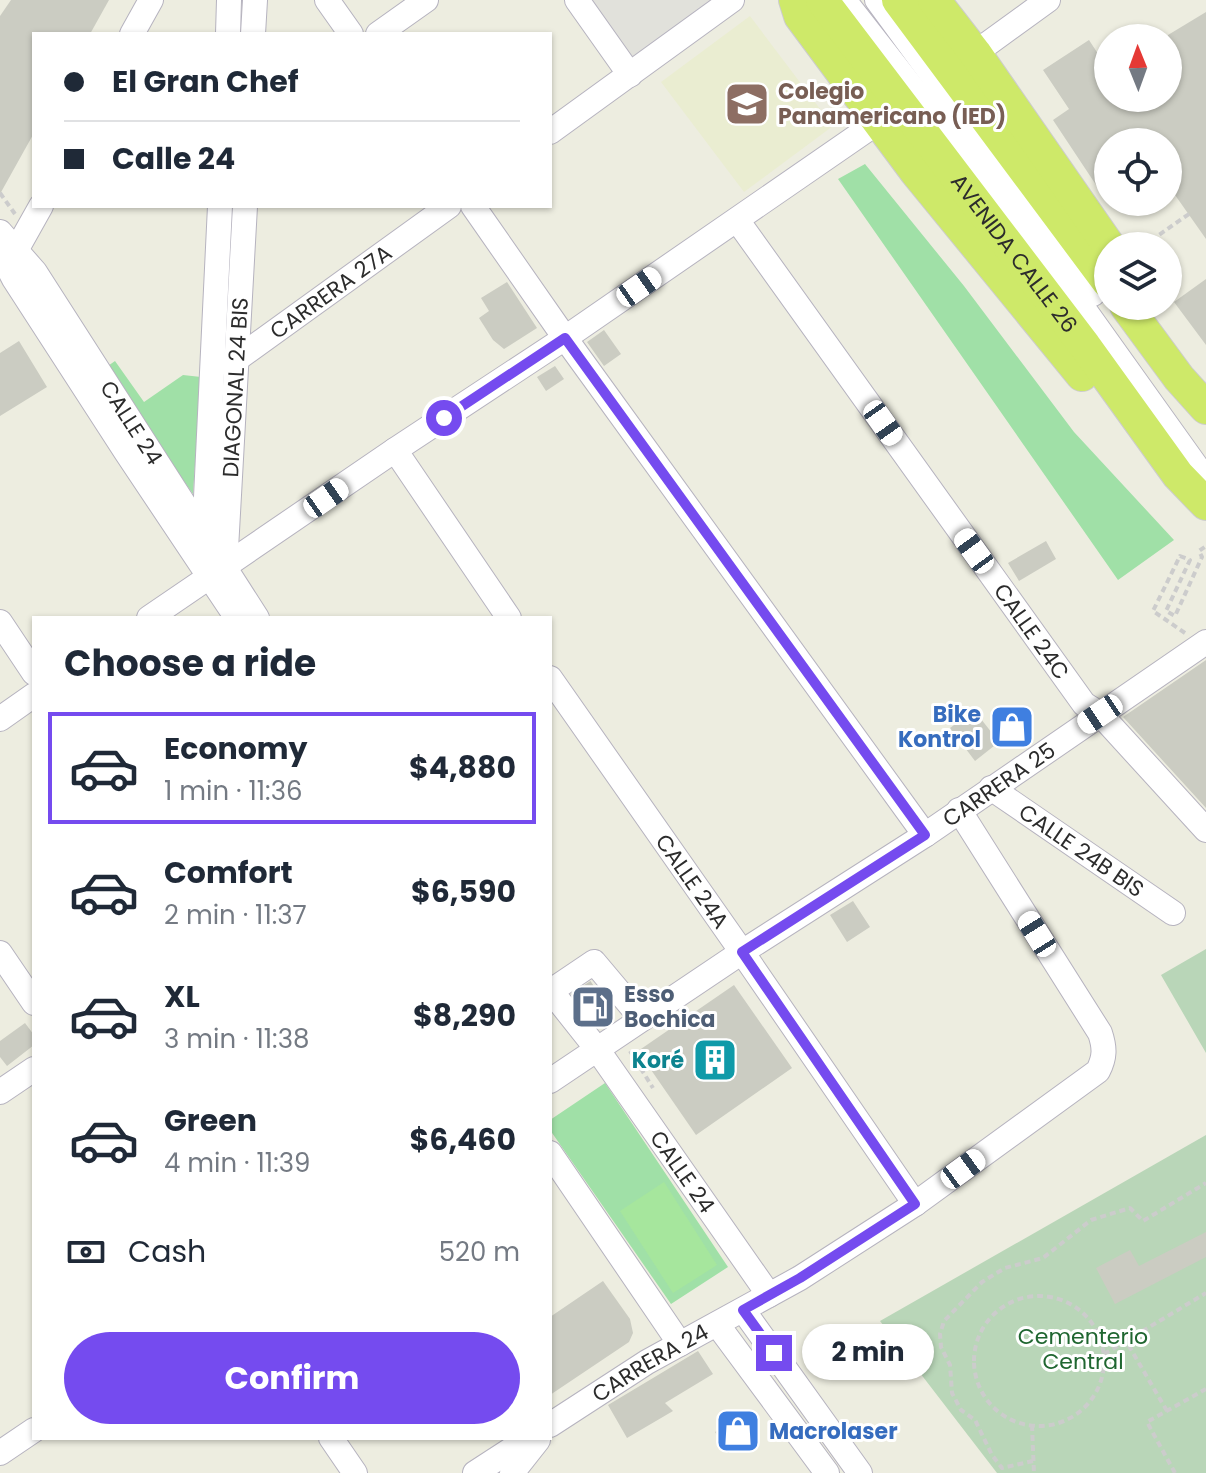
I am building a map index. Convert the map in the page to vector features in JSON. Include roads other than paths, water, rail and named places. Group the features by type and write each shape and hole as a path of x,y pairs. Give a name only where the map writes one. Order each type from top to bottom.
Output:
{"main road":[{"path":"898,0 1094,263"},
{"path":"934,0 975,53 1099,232"},
{"name":"AVENIDA CALLE 26","path":"801,4 1192,477 1206,504"},
{"path":"801,4 878,122 1069,361 1192,477"},
{"path":"1136,320 1179,378 1206,408"},
{"path":"1161,320 1206,386"}],"street":[{"path":"133,32 151,0"},
{"path":"228,32 229,0"},
{"path":"327,0 350,32"},
{"path":"381,32 426,0"},
{"path":"577,0 630,75"},
{"path":"552,131 732,0"},
{"path":"844,0 1071,291 1192,477"},
{"path":"877,0 1065,254 1206,452"},
{"path":"975,53 1048,0"},
{"path":"253,32 260,2"},
{"path":"152,616 213,570 565,338 878,122"},
{"path":"5,256 40,208"},
{"name":"DIAGONAL 24 BIS","path":"205,533 220,208"},
{"name":"DIAGONAL 24 BIS","path":"213,570 238,359 245,208"},
{"name":"CARRERA 27A","path":"212,377 446,208"},
{"path":"474,208 925,835"},
{"name":"CALLE 24C","path":"737,220 1084,704 1100,714 1206,830"},
{"name":"CALLE 24","path":"5,256 35,272 205,533 213,570 236,616"},
{"name":"CALLE 24","path":"5,256 126,452 213,570 255,616"},
{"path":"395,450 508,616"},
{"path":"0,622 32,670"},
{"name":"CARRERA 25","path":"553,1074 597,1049 925,835 1206,642"},
{"name":"CALLE 24A","path":"552,685 558,707 742,952 915,1204"},
{"path":"0,719 32,696"},
{"name":"CALLE 24B BIS","path":"991,788 1173,913"},
{"name":"CARRERA 24","path":"552,1424 680,1344 800,1278 915,1204 1098,1071 1104,1059 1100,1033 959,810"},
{"path":"0,953 32,1000"},
{"path":"552,990 594,962 588,997"},
{"path":"552,991 588,997 642,1019"},
{"name":"CALLE 24","path":"588,997 597,1049 769,1295"},
{"path":"0,1092 32,1070"},
{"path":"552,1156 680,1344"},
{"path":"743,1310 860,1473"},
{"path":"717,1324 827,1473"},
{"path":"0,1453 32,1431"},
{"path":"800,1436 806,1473"},
{"path":"332,1440 355,1473"},
{"path":"475,1473 526,1440"},
{"path":"512,1473 537,1440"}],"tunnel":[{"path":"577,1004 597,991"}],"place":[{"name":"Colegio Panamericano (IED)","path":"747,104"},
{"name":"Bike Kontrol","path":"1012,727"},
{"name":"Esso Bochica","path":"593,1007"},
{"name":"Koré","path":"715,1060"},
{"name":"Macrolaser","path":"738,1431"}],"park label":[{"name":"Cementerio Central","path":"1083,1348"}]}
